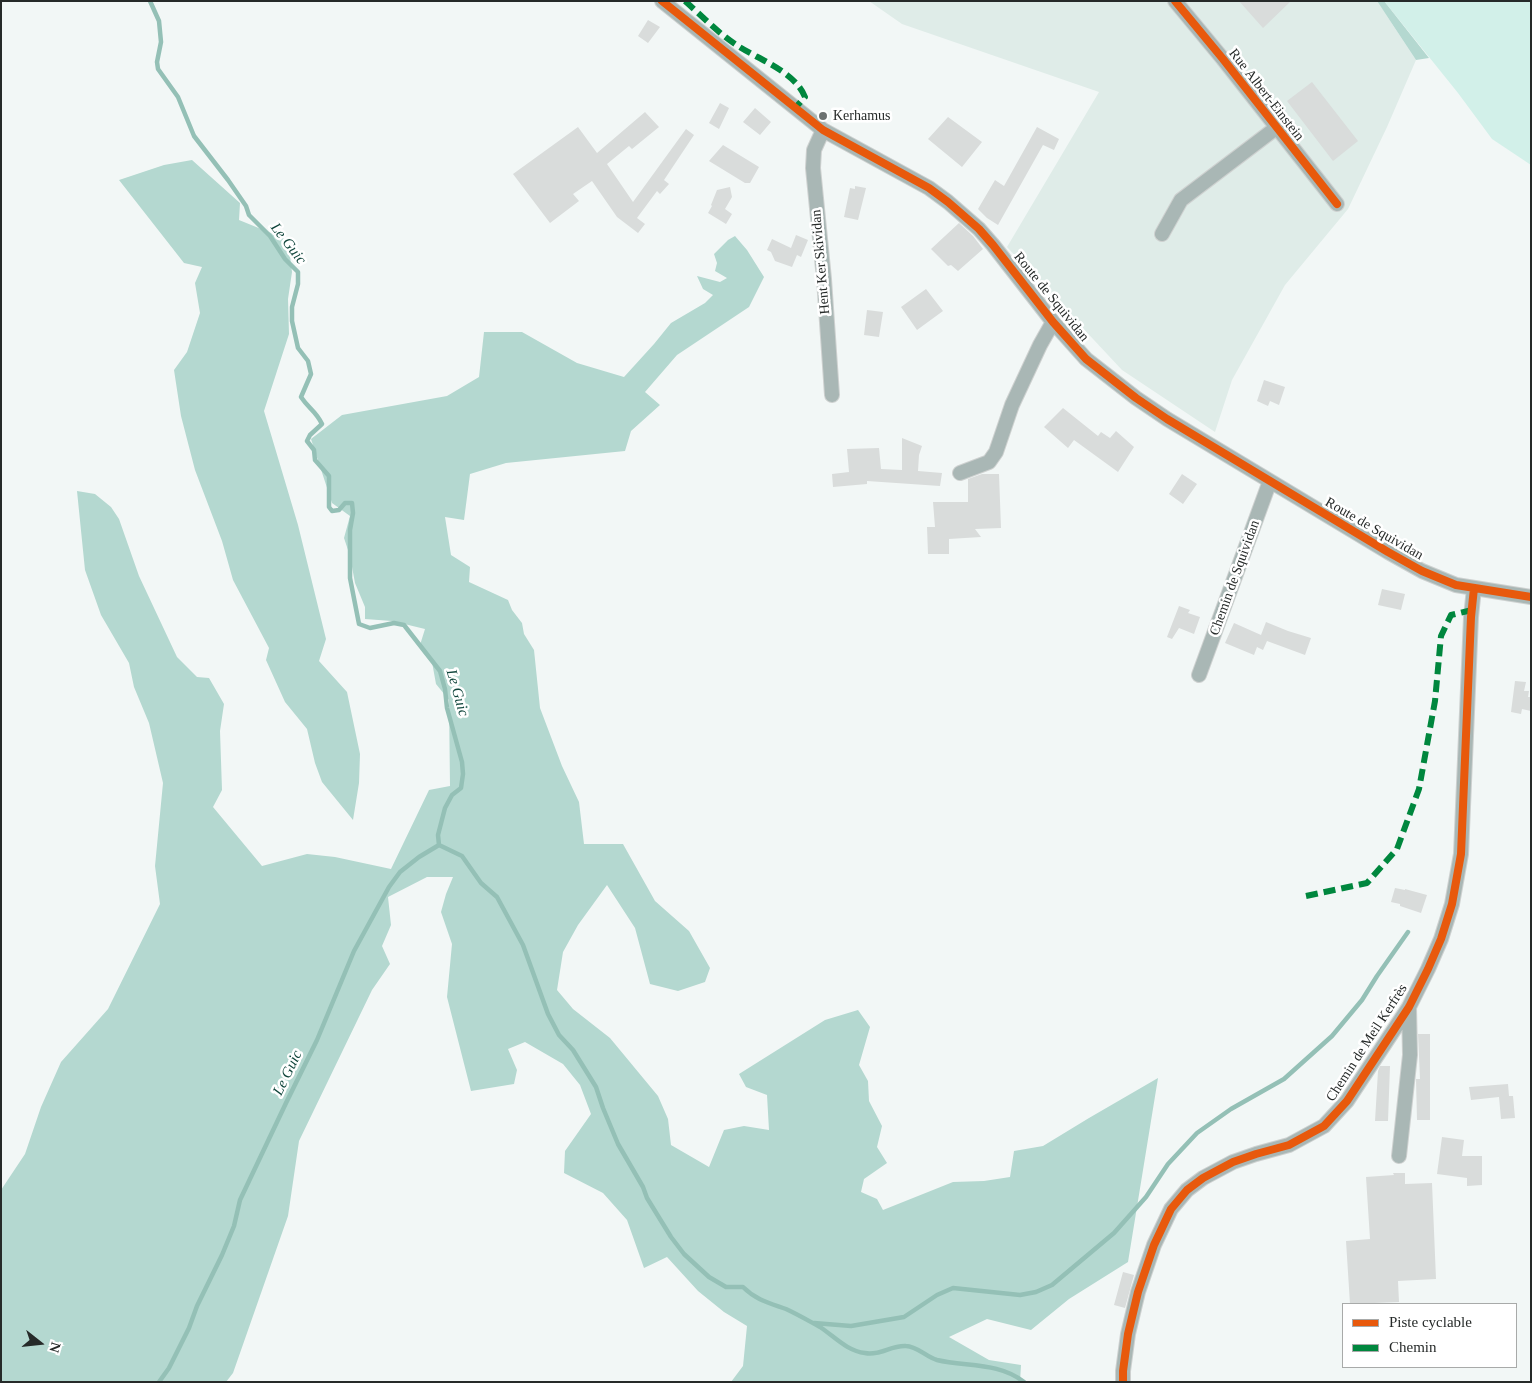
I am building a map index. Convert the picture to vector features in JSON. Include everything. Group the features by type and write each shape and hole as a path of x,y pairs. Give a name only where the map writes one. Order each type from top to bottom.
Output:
{"street":[{"name":"Route de Squividan","path":"662,1 823,130 929,188 948,202 993,245 1053,322 1086,359 1167,419 1422,571 1456,584 1531,597"},
{"name":"Rue Albert-Einstein","path":"1175,1 1337,204"},
{"path":"1162,234 1181,200 1276,128"},
{"name":"Hent Ker Skividan","path":"823,130 814,150 813,168 824,279 832,394"},
{"path":"960,473 989,462 996,452 1012,405 1053,322"},
{"name":"Chemin de Squividan","path":"1199,675 1270,482"},
{"name":"Chemin de Meil Kerfrès","path":"1123,1382 1128,1334 1138,1292 1154,1245 1172,1208 1187,1190 1203,1178 1233,1162 1290,1145 1324,1126 1347,1101 1409,1007 1441,939 1452,904 1461,854 1471,617 1474,588"},
{"path":"1399,1156 1410,1055 1409,1007"}],"shaded area":[{"path":"869,1 1377,1 1416,60 1348,209 1285,285 1232,380 1215,432 1122,370 1007,247 1099,92 902,24"}],"green space":[{"path":"1377,1 1384,1 1429,58 1416,60"},
{"path":"1384,1 1531,1 1531,165 1492,139 1458,93"},
{"path":"192,160 240,203 239,220 288,240 292,272 288,299 289,334 264,411 298,525 326,639 319,661 347,692 360,754 359,783 353,820 322,782 315,763 307,729 285,702 266,660 269,648 233,580 222,541 195,470 181,416 174,370 187,352 200,313 195,283 202,267 184,263 119,180 164,165"},
{"path":"735,236 747,250 764,277 749,307 677,355 645,392 660,405 631,431 625,451 506,463 470,474 464,520 445,517 451,555 470,567 469,582 508,600 512,610 522,623 524,634 534,650 540,708 562,766 579,802 584,844 623,844 655,901 689,931 710,968 705,982 678,991 650,984 635,928 607,885 578,925 563,952 557,990 573,1009 610,1038 658,1096 668,1119 671,1145 709,1167 724,1130 744,1126 769,1130 767,1095 746,1087 739,1074 825,1020 858,1010 870,1027 859,1065 868,1081 869,1101 882,1126 877,1147 887,1163 864,1179 861,1192 877,1199 883,1210 953,1182 984,1181 1010,1177 1014,1151 1043,1146 1158,1078 1128,1262 1069,1299 1031,1330 987,1319 949,1337 989,1360 1021,1365 1020,1382 731,1382 743,1366 747,1326 724,1312 698,1291 667,1257 644,1268 627,1220 603,1193 564,1173 565,1151 591,1114 580,1085 563,1064 525,1042 508,1049 517,1070 514,1084 471,1091 447,997 452,944 441,912 453,877 427,877 388,897 391,925 382,946 390,964 372,990 299,1141 288,1216 233,1373 226,1382 1,1382 1,1190 25,1154 41,1107 61,1062 108,1009 160,904 155,866 163,783 149,723 134,687 129,663 101,615 85,570 77,491 95,494 111,507 119,519 139,576 177,657 197,677 209,678 224,704 220,731 222,790 213,807 262,866 307,854 335,857 391,869 429,790 450,786 449,700 436,684 432,662 420,645 425,629 392,621 365,619 365,607 355,583 350,556 344,538 350,516 332,503 311,439 342,415 447,396 479,377 484,332 522,332 577,363 624,377 671,323 705,303 713,295 703,289 697,276 720,282 727,278 715,271 717,263 714,254 728,240"}],"building":[{"path":"1239,1 1291,1 1263,28"},
{"path":"648,20 660,27 648,43 638,36"},
{"path":"1312,82 1358,141 1333,161 1287,101"},
{"path":"720,103 729,108 719,129 709,123"},
{"path":"755,108 771,122 760,135 743,122"},
{"path":"645,112 659,127 632,149 629,146 607,164 633,202 686,129 694,135 664,180 669,184 660,194 657,191 637,218 645,224 638,233 617,217 592,181 573,194 579,201 550,223 513,174 578,127 597,153"},
{"path":"948,117 982,142 962,167 928,139"},
{"path":"1037,127 1059,139 1054,150 1043,145 998,225 978,209 995,180 1004,186"},
{"path":"723,145 759,167 750,183 745,183 709,161"},
{"path":"855,186 866,188 858,220 844,217 850,188 855,189"},
{"path":"730,187 732,197 725,209 732,214 726,224 708,213 717,190"},
{"path":"959,223 983,249 958,271 951,265 948,266 931,249"},
{"path":"796,235 808,240 801,257 797,255 792,267 775,261 771,252 767,250 772,239 791,248"},
{"path":"926,289 943,311 917,330 901,307"},
{"path":"867,310 883,312 879,337 864,335"},
{"path":"1264,380 1285,387 1279,405 1270,401 1268,406 1257,401"},
{"path":"1063,408 1098,436 1101,432 1110,438 1116,431 1134,447 1118,472 1074,440 1068,448 1044,427"},
{"path":"902,438 922,446 919,455 918,471 942,473 940,486 867,481 867,484 833,487 832,474 849,472 847,449 879,448 881,469 902,470"},
{"path":"982,474 999,474 1001,528 975,529 981,537 949,539 949,554 928,554 927,527 935,527 933,502 968,502 968,479"},
{"path":"1182,474 1197,484 1183,504 1169,494"},
{"path":"1382,589 1405,594 1401,610 1378,605"},
{"path":"1179,606 1190,610 1188,613 1200,617 1194,634 1179,628 1172,639 1167,637"},
{"path":"1266,622 1311,638 1305,655 1267,641 1263,650 1257,647 1254,655 1225,643 1234,623 1261,635"},
{"path":"1515,681 1526,682 1524,691 1529,691 1528,697 1531,697 1531,711 1522,709 1521,714 1511,712"},
{"path":"1395,888 1427,895 1421,913 1391,902"},
{"path":"1418,1034 1430,1034 1430,1120 1417,1120 1416,1079 1420,1079"},
{"path":"1380,1066 1390,1066 1388,1121 1375,1121 1378,1071"},
{"path":"1508,1084 1509,1096 1513,1096 1515,1118 1501,1119 1499,1097 1471,1100 1469,1087"},
{"path":"1442,1137 1464,1140 1462,1156 1482,1156 1482,1185 1467,1186 1467,1178 1437,1174"},
{"path":"1393,1173 1405,1173 1405,1184 1432,1183 1436,1279 1398,1281 1399,1302 1350,1303 1346,1241 1370,1239 1366,1177 1394,1175"},
{"path":"1123,1272 1134,1275 1125,1308 1114,1305"}],"waterway":[{"name":"Le Guic","path":"150,1 159,21 161,42 157,62 158,69 178,97 194,136 228,180 246,206 249,215 270,236 285,259 298,272 298,284 292,307 292,321 298,348 308,361 311,374 301,397 322,424 310,435 307,441 314,450 315,460 329,476 329,507 332,511 339,510 345,503 352,503 350,578 359,624 370,628 394,623 404,625 440,671 445,689 447,708 462,762 463,774 461,788 452,795 445,808 438,835 439,845"},
{"path":"439,845 462,856 481,883 497,897 523,945 548,1014 559,1035 573,1050 596,1087 618,1144 643,1187 647,1198 684,1254 709,1277 726,1287 743,1287 758,1298 786,1309 820,1327 852,1350 870,1354 895,1347 910,1346 937,1360 993,1368 1004,1371 1024,1382"},
{"name":"Le Guic","path":"159,1382 169,1368 189,1328 197,1306 234,1226 240,1200 317,1040 354,951 389,887 400,872 419,857 439,845"},
{"path":"814,1323 851,1326 904,1317 937,1295 953,1288 1020,1295 1036,1292 1052,1285 1114,1233 1146,1197 1168,1164 1197,1133 1231,1109 1284,1079 1332,1036 1362,1000 1408,932"}],"marked path":[{"path":"685,1 731,41 776,67 793,80 805,97 795,108"},
{"path":"1306,896 1367,883 1397,849 1419,789 1435,701 1441,636 1451,615 1472,610"}],"cycle path":[{"path":"662,1 823,130 929,188 948,202 979,229 1053,322 1086,359 1136,398 1167,419 1422,571 1456,585 1531,597"},
{"path":"1175,1 1337,204"},
{"path":"1123,1382 1128,1334 1138,1292 1154,1245 1171,1209 1187,1190 1203,1178 1233,1162 1289,1145 1324,1126 1347,1101 1409,1007 1428,969 1441,939 1452,904 1461,854 1471,617 1474,588"}],"place":[{"name":"Kerhamus","path":"823,116"}]}
